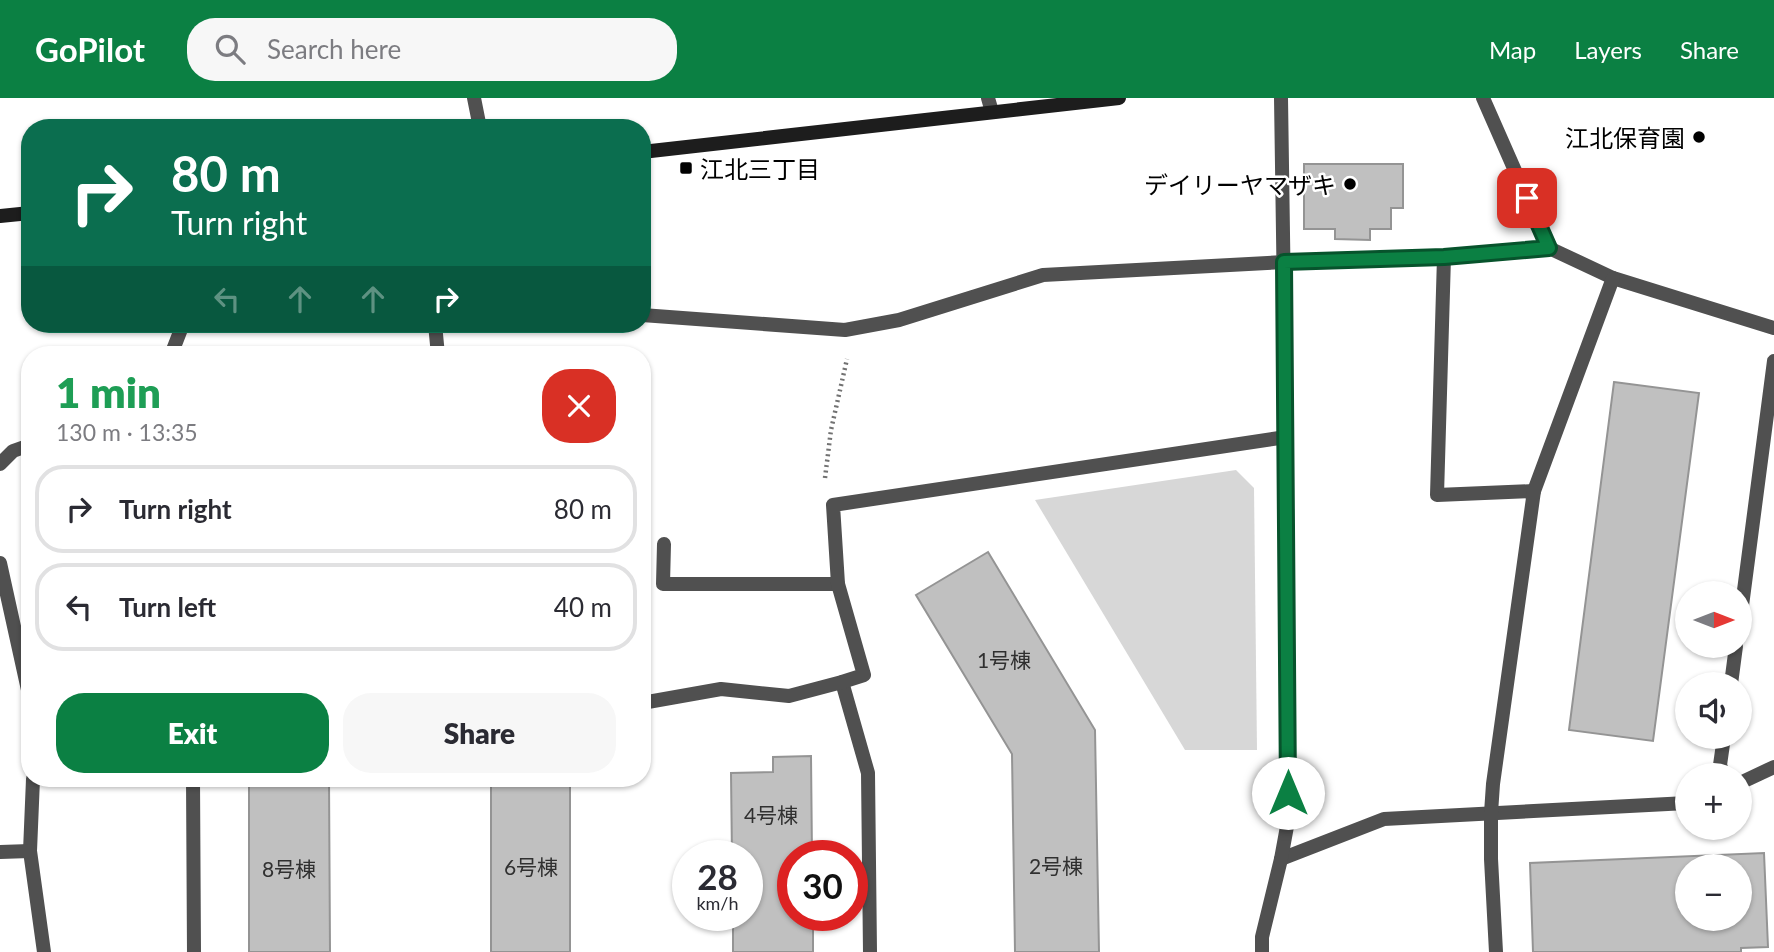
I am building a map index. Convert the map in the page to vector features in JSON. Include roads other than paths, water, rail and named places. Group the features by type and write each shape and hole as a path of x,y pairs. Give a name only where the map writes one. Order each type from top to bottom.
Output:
{"main road":[{"path":"651,151 990,105 1119,98"},
{"path":"0,216 21,214"}],"street":[{"path":"474,98 478,119"},
{"path":"1262,952 1262,937 1288,821 1281,98"},
{"path":"1483,98 1549,248"},
{"path":"651,316 845,330 899,320 1043,275 1284,262 1444,257 1549,248 1613,278 1774,328"},
{"path":"1444,257 1437,495 1534,491"},
{"path":"1496,952 1490,813 1534,491 1613,278"},
{"path":"1745,581 1774,361"},
{"path":"651,701 721,689 789,696 864,675 838,584 833,505 1286,437"},
{"path":"0,464 13,451 21,448"},
{"path":"664,544 663,584 838,584"},
{"path":"0,563 21,658"},
{"path":"842,682 868,774 870,952"},
{"path":"1752,777 1774,767"},
{"path":"33,787 30,851 44,952"},
{"path":"193,787 194,952"},
{"path":"1281,859 1384,819 1675,804"},
{"path":"0,852 30,851"}],"place":[{"name":"江北保育園","path":"1699,137"},
{"name":"江北三丁目","path":"686,168"},
{"name":"デイリーヤマザキ","path":"1350,184"}]}
